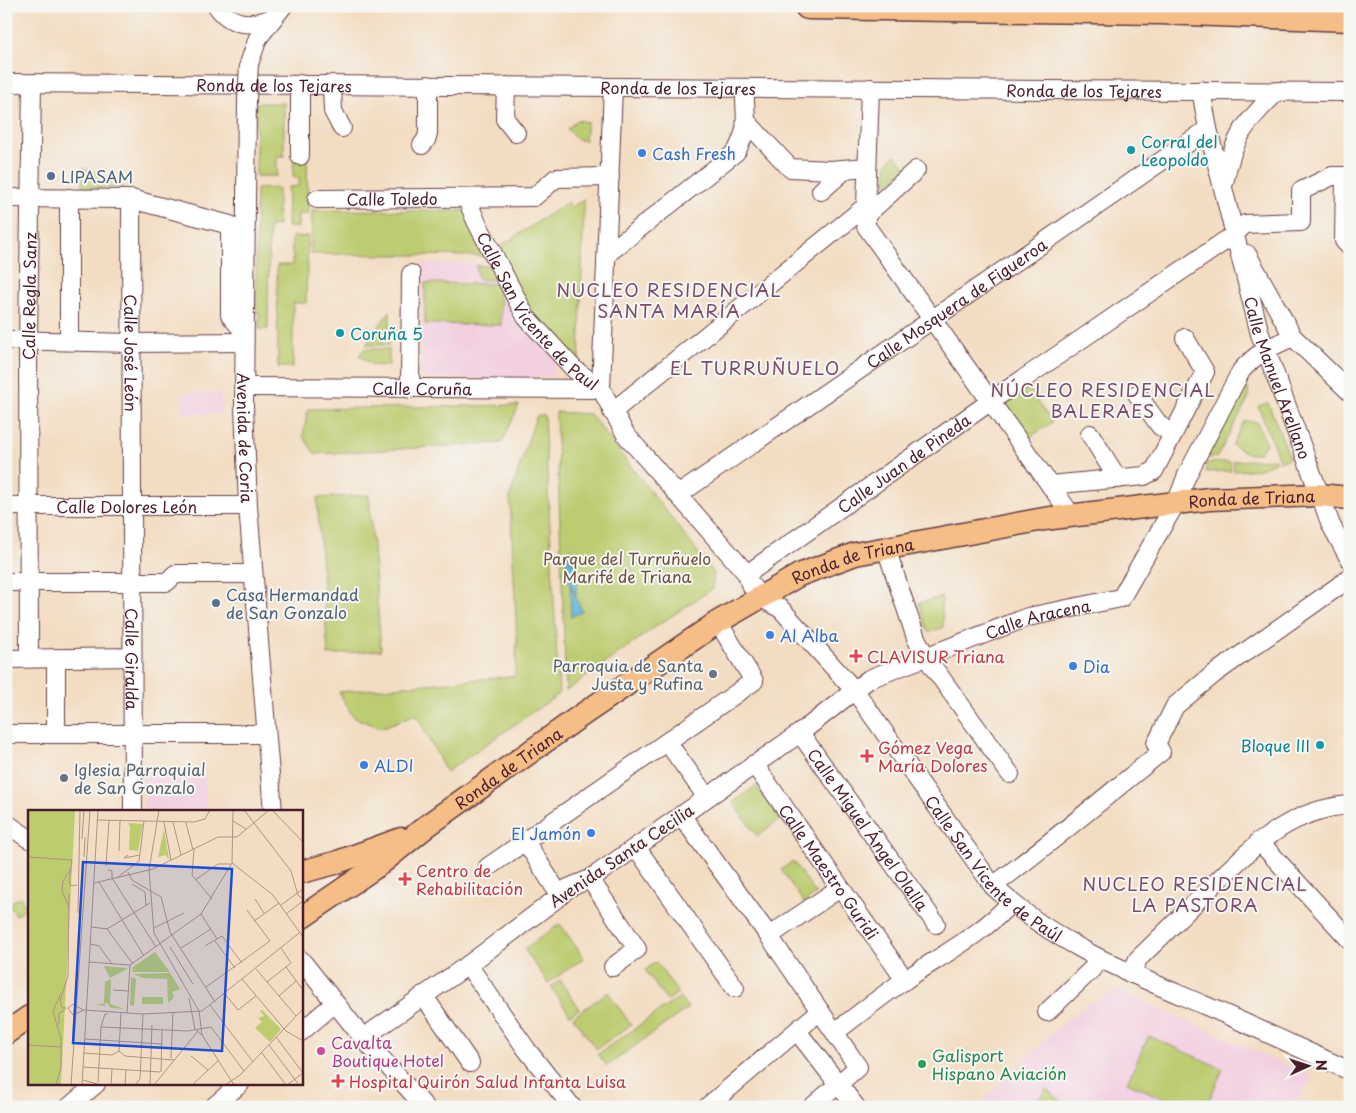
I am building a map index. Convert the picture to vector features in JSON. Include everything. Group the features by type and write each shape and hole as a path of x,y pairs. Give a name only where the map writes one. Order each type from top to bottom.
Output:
{"highway":[{"path":"808,6 1160,11 1350,18"}],"main road":[{"path":"1160,11 1350,8"},
{"name":"Ronda de Triana","path":"302,917 380,864 428,825 578,717 718,622 798,574 855,554 1004,525 1176,501 1319,495 1350,498"},
{"name":"Ronda de Triana","path":"302,872 335,863 395,842 428,825"},
{"path":"6,1033 28,1018"}],"street":[{"path":"217,6 222,13 233,20 246,24 259,24 278,12"},
{"path":"249,64 258,38 278,12"},
{"path":"233,20 242,38 249,64"},
{"name":"Avenida de Coria","path":"249,64 244,387 248,506 265,734 273,810"},
{"name":"Ronda de los Tejares","path":"6,83 1350,92"},
{"name":"Calle Regla Sanz","path":"29,658 28,340 32,84"},
{"path":"300,84 300,156"},
{"path":"332,84 333,111 342,128"},
{"path":"422,145 428,133 428,85"},
{"path":"506,86 505,119 516,133"},
{"name":"Calle San Vicente de Paul","path":"601,389 613,87"},
{"path":"607,254 736,152 744,137 748,123 745,88"},
{"path":"870,88 866,226 926,312 934,318 1072,516"},
{"name":"Calle Manuel Arellano","path":"1201,90 1208,129 1265,349 1331,525 1350,560"},
{"name":"Calle Manuel Arellano","path":"1223,187 1230,153 1238,136 1278,91"},
{"path":"748,123 790,168 846,169 868,167"},
{"name":"Calle Mosquera de Figueroa","path":"678,495 1208,129"},
{"path":"821,191 846,169"},
{"path":"612,412 916,170"},
{"path":"1342,176 1347,244"},
{"name":"Calle Juan de Pineda","path":"747,574 991,401 1235,234 1245,224 1301,222 1301,191 1342,176"},
{"name":"Calle Toledo","path":"317,199 534,197 556,178 610,177"},
{"path":"6,198 131,199 230,225 230,316 244,337"},
{"path":"69,341 70,198"},
{"name":"Calle José León","path":"131,199 131,506"},
{"name":"Calle San Vicente de Paul","path":"467,199 476,222 526,317 574,370 601,389"},
{"path":"1235,234 1293,338 1350,392"},
{"path":"410,389 411,274"},
{"path":"6,340 131,343 244,337"},
{"path":"1050,485 1144,476 1154,471 1205,372 1185,338"},
{"name":"Calle Aracena","path":"855,691 869,679 1028,617 1099,604 1120,598 1176,501 1186,475 1241,371 1253,357 1265,349 1293,338"},
{"name":"Calle Coruña","path":"244,387 601,389"},
{"path":"601,389 626,435 747,574 750,584 760,597"},
{"path":"1137,394 1160,426 1173,434"},
{"path":"1090,434 1118,479"},
{"name":"Calle Dolores León","path":"6,506 248,506"},
{"name":"Calle Giralda","path":"131,506 133,810"},
{"path":"886,548 916,638 926,657 1010,774"},
{"path":"6,582 167,582 175,574 253,574"},
{"path":"993,886 1059,836 1091,806 1161,752 1156,744 1175,706 1214,674 1350,578"},
{"name":"Calle San Vicente de Paúl","path":"760,597 782,609 855,691 993,886 1010,903 1056,935 1098,958 1350,1071"},
{"path":"488,868 754,681 718,622"},
{"path":"6,659 56,660 132,657"},
{"path":"56,660 56,734"},
{"name":"Avenida Santa Cecilia","path":"363,1038 468,965 568,888 590,879 706,796 800,733 855,691"},
{"name":"Calle Miguel Ángel Olalla","path":"800,733 936,924"},
{"path":"6,734 265,734"},
{"path":"668,743 706,796"},
{"name":"Calle Maestro Guridi","path":"754,764 905,980"},
{"path":"1131,974 1138,959 1259,840 1299,817 1326,808 1350,805"},
{"path":"681,815 770,939 780,961 820,1011 858,1068 812,1107"},
{"path":"6,823 28,838"},
{"path":"1259,840 1350,940"},
{"name":"Ronda de Triana","path":"302,906 395,842"},
{"path":"526,842 560,896"},
{"path":"636,847 736,988"},
{"path":"590,879 637,949 613,967"},
{"path":"770,939 840,888"},
{"path":"835,1032 905,980 953,949 1002,913 1010,903"},
{"path":"1047,1012 1092,969 1098,958"},
{"path":"302,961 363,1038 425,1107"},
{"path":"468,965 527,1050 576,1105"},
{"path":"423,995 470,1062"},
{"path":"302,1031 335,1003"},
{"path":"707,1107 820,1011"},
{"path":"797,1031 856,1107"},
{"path":"69,1107 94,1086"},
{"path":"213,1107 238,1086"}],"shaded area":[{"path":"422,264 497,264 557,358 552,377 535,377 534,379 421,378"},
{"path":"183,393 221,393 221,414 183,414"},
{"path":"163,770 205,772 206,810 144,810 142,772"},
{"path":"1117,990 1313,1077 1293,1107 976,1107 1050,1035 1081,1009 1084,1010 1088,1001 1097,1005 1100,997 1103,998 1109,993 1114,997"}],"green space":[{"path":"256,103 284,103 284,156 277,156 277,176 256,176"},
{"path":"577,120 587,122 585,140 578,140 567,129"},
{"path":"895,155 907,167 889,184 886,182 887,164"},
{"path":"294,156 307,156 308,214 298,214 298,227 287,227 288,187 299,186 299,177 293,177"},
{"path":"82,168 122,181 122,188 82,188"},
{"path":"278,188 278,226 269,226 268,329 259,329 259,313 256,313 256,189"},
{"path":"584,199 579,367 527,311 509,276 509,264 496,249 568,202 571,207"},
{"path":"312,210 468,211 491,256 311,254"},
{"path":"308,236 306,303 293,303 293,367 278,367 277,265 292,265 292,259 294,259 292,255 292,237"},
{"path":"476,266 493,266 497,280 478,280"},
{"path":"425,283 500,284 501,325 425,324"},
{"path":"390,311 389,345 366,345"},
{"path":"364,349 389,349 389,366 373,365 359,356"},
{"path":"1244,381 1247,382 1249,397 1217,457 1207,458 1206,456"},
{"path":"1028,388 1052,422 1026,440 1002,406"},
{"path":"1268,403 1290,458 1280,462 1258,406"},
{"path":"519,405 502,443 315,454 303,436 308,409"},
{"name":"Parque del Turruñuelo Marifé de Triana","path":"556,412 590,414 714,573 712,589 566,691"},
{"path":"544,415 559,694 446,772 416,714 381,728 353,717 339,692 515,676 517,642 510,496 536,416"},
{"path":"1244,421 1257,422 1266,443 1260,453 1249,454 1232,445"},
{"path":"1275,459 1275,462 1260,469 1234,471 1233,461"},
{"path":"1230,462 1231,471 1206,472 1206,463"},
{"path":"369,495 381,650 328,655 317,498"},
{"path":"941,597 943,628 928,632 919,603"},
{"path":"756,786 780,819 757,836 733,802"},
{"path":"793,861 816,894 804,903 781,870"},
{"path":"20,897 28,907 16,915 8,904"},
{"path":"560,924 584,958 548,983 524,949"},
{"path":"656,962 678,993 667,1001 645,970"},
{"path":"560,980 579,1009 570,1015 551,987"},
{"path":"608,992 631,1025 596,1049 573,1017"},
{"path":"680,997 688,1008 607,1066 598,1054"},
{"path":"1149,1036 1223,1069 1206,1107 1182,1107 1127,1082"},
{"path":"1046,1089 1069,1107 1033,1107"}],"water":[{"path":"570,548 578,569 576,595 568,579 566,557 573,564 567,554"},
{"path":"570,585 582,611 571,617"}],"place":[{"name":"Corral del Leopoldo","path":"1131,150"},
{"name":"Cash Fresh","path":"642,153"},
{"name":"LIPASAM","path":"51,176"},
{"name":"Coruña 5","path":"340,333"},
{"name":"Casa Hermandad de San Gonzalo","path":"216,603"},
{"name":"Al Alba","path":"770,635"},
{"name":"CLAVISUR Triana","path":"856,656"},
{"name":"Dia","path":"1073,666"},
{"name":"Parroquia de Santa Justa y Rufina","path":"713,674"},
{"name":"Bloque III","path":"1320,745"},
{"name":"Gómez Vega María Dolores","path":"867,756"},
{"name":"ALDI","path":"364,765"},
{"name":"Iglesia Parroquial de San Gonzalo","path":"64,778"},
{"name":"El Jamón","path":"591,833"},
{"name":"Centro de Rehabilitación","path":"405,879"},
{"name":"Cavalta Boutique Hotel","path":"321,1051"},
{"name":"Galisport Hispano Aviación","path":"922,1064"},
{"name":"Hospital Quirón Salud Infanta Luisa","path":"338,1081"}],"district":[{"name":"NUCLEO RESIDENCIAL SANTA MARÍA","path":"669,299"},
{"name":"EL TURRUÑUELO","path":"755,367"},
{"name":"NÚCLEO RESIDENCIAL BALERAES","path":"1103,399"},
{"name":"NUCLEO RESIDENCIAL LA PASTORA","path":"1195,893"}]}
